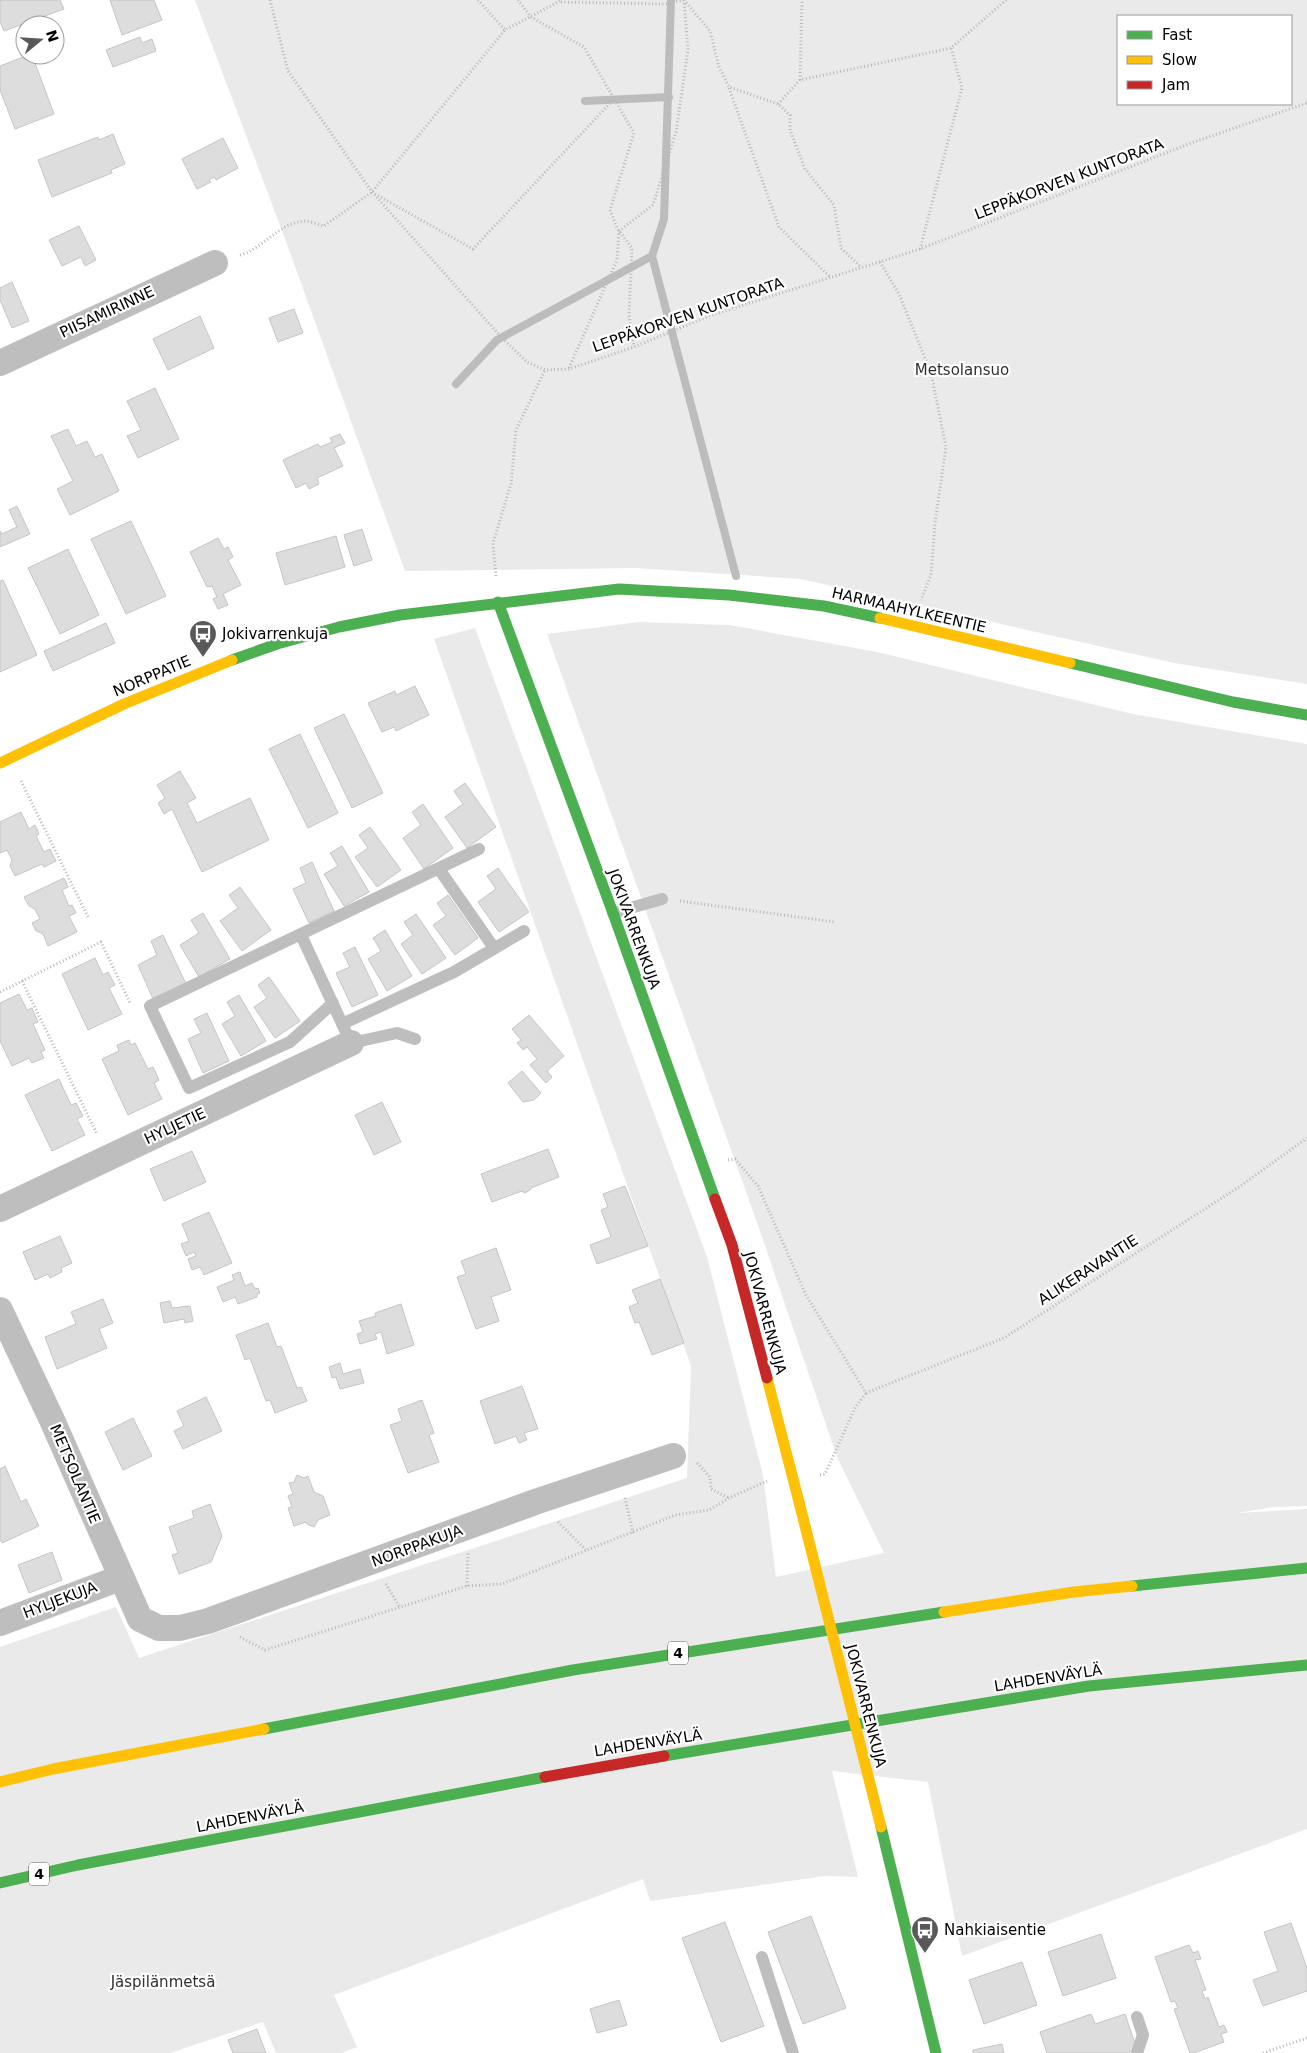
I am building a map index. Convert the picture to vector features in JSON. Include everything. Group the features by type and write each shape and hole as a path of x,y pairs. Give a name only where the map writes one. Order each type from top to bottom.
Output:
{"main road":[{"name":"HARMAAHYLKEENTIE","path":"498,602 620,589 729,595 824,606 913,624 1233,702 1307,715"},
{"name":"NORPPATIE","path":"5,761 124,704 209,668 277,644 339,627 391,616 498,602"},
{"name":"JOKIVARRENKUJA","path":"498,602 613,913 732,1245 799,1502 936,2053"},
{"name":"4","path":"0,1782 53,1769 582,1668 1074,1592 1307,1568"},
{"name":"LAHDENVÄYLÄ","path":"0,1884 78,1865 591,1768 1089,1686 1307,1665"}],"street":[{"name":"PIISAMIRINNE","path":"0,363 215,263"},
{"name":"HYLJETIE","path":"0,1209 108,1157 347,1034"},
{"name":"METSOLANTIE","path":"0,1310 52,1420 120,1578 140,1619 160,1628"},
{"name":"NORPPAKUJA","path":"160,1628 180,1628 208,1621 538,1501 673,1456"},
{"name":"HYLJEKUJA","path":"0,1623 120,1578"}],"lane":[{"path":"333,1003 290,1042 189,1088 150,1006 479,849"},
{"path":"439,869 494,948"},
{"path":"613,913 662,899"},
{"path":"347,1034 524,931"},
{"path":"301,935 347,1034"},
{"path":"347,1034 397,1033 415,1039"},
{"path":"762,1957 793,2053"},
{"path":"1137,2017 1143,2035 1137,2053"}],"path":[{"path":"270,0 288,71 372,192 502,338 527,362 545,370 516,430 511,484 493,543 498,602"},
{"path":"478,0 505,30"},
{"path":"518,0 531,17 584,47 613,100 634,133 610,210 619,231 632,248 628,315 634,347"},
{"path":"215,263 248,253 289,225 306,221 324,226 372,192 505,30 561,1 664,4 684,0"},
{"path":"684,0 710,31 719,67 729,87 779,228 831,278"},
{"path":"569,369 617,260 619,231 653,205 676,132 688,50 684,0"},
{"path":"800,80 802,0"},
{"path":"778,104 800,80 951,48 1006,0"},
{"path":"920,249 962,88 951,48"},
{"path":"729,87 778,104 790,115 790,130 805,169 834,205 841,248 861,267"},
{"path":"372,192 473,249 613,100"},
{"name":"LEPPÄKORVEN KUNTORATA","path":"545,370 569,369 634,347 709,316 920,249 1194,142 1307,103"},
{"path":"880,262 899,294 931,374 946,447 935,523 931,575 913,624"},
{"path":"5,761 88,917"},
{"path":"662,899 836,922"},
{"path":"0,992 101,942"},
{"path":"22,981 108,1157"},
{"name":"ALIKERAVANTIE","path":"866,1393 1004,1338 1240,1187 1307,1138"},
{"path":"703,1167 735,1159 758,1186 806,1295 866,1393 855,1408 825,1474 818,1476"},
{"path":"673,1456 683,1461 696,1462 710,1477 711,1489 729,1498"},
{"path":"619,1474 633,1532"},
{"path":"208,1621 265,1650 467,1586 502,1584 675,1515 709,1510 729,1498 770,1480"},
{"path":"538,1501 586,1550"},
{"path":"1263,2053 1307,2038"}],"green space":[{"name":"Metsolansuo","path":"195,0 1307,0 1307,684 1174,663 801,579 635,568 405,571 284,236"},
{"name":"Jäspilänmetsä","path":"639,622 730,625 877,652 1133,714 1307,744 1307,1506 1274,1507 1237,1513 1307,1509 1307,1829 962,1956 928,1782 832,1771 858,1877 825,1876 650,1901 643,1879 334,1995 357,2047 342,2053 276,2053 263,2022 170,2053 0,2053 0,1647 116,1607 139,1658 687,1478 691,1366 434,639 475,628 707,1257 763,1475 776,1577 884,1553 837,1457 760,1231 547,634"}],"building":[{"path":"0,0 60,0 64,9 48,15 15,15 15,27 4,31 0,22"},
{"path":"110,0 154,0 162,20 122,35"},
{"path":"140,37 142,43 152,39 156,51 113,67 106,50"},
{"path":"15,60 15,65 36,65 54,114 15,129 0,90 0,66"},
{"path":"113,134 125,164 111,170 112,173 52,197 38,160 98,137 99,140"},
{"path":"223,138 238,168 216,180 214,177 209,180 211,182 197,189 182,159"},
{"path":"79,226 96,260 85,266 81,257 62,266 49,240"},
{"path":"12,282 29,321 12,328 0,300 0,288"},
{"path":"294,309 303,333 278,342 269,318"},
{"path":"200,316 214,348 168,370 153,339"},
{"path":"155,388 179,439 138,458 127,436 141,430 127,401"},
{"path":"68,429 76,446 87,441 95,457 102,454 119,491 70,515 57,489 73,481 51,436"},
{"path":"340,434 345,443 334,448 343,466 317,478 319,484 309,489 306,483 296,488 283,460 318,444 320,447 332,442 330,438"},
{"path":"17,506 30,534 0,547 0,531 2,534 17,527 9,510"},
{"path":"131,521 166,596 126,614 91,539"},
{"path":"362,529 372,560 354,566 344,535"},
{"path":"336,536 345,567 285,585 276,553"},
{"path":"218,538 224,549 228,547 233,557 228,560 241,585 223,594 228,605 218,609 213,599 217,597 212,586 207,587 190,552"},
{"path":"68,549 99,615 60,634 28,568"},
{"path":"3,580 37,655 0,672 0,581"},
{"path":"106,623 115,643 53,671 44,651"},
{"path":"415,686 429,715 396,731 394,727 382,732 368,703 395,691 396,695"},
{"path":"344,714 383,793 352,808 314,728"},
{"path":"300,734 338,813 308,828 269,749"},
{"path":"180,771 196,798 187,803 197,823 250,798 269,840 202,872 172,809 164,814 158,803 165,798 157,785"},
{"path":"465,783 496,827 467,848 445,817 463,804 454,791"},
{"path":"423,804 453,848 424,869 403,838 421,825 412,812"},
{"path":"21,812 29,829 35,825 39,834 36,836 44,852 50,849 56,861 44,867 42,864 15,876 10,866 12,860 7,850 0,853 0,822"},
{"path":"370,827 401,870 377,887 355,857 368,848 359,835"},
{"path":"342,846 369,892 344,906 324,874 338,866 330,853"},
{"path":"312,862 334,911 309,923 293,889 306,883 300,868"},
{"path":"498,868 529,912 499,932 478,902 496,889 487,876"},
{"path":"64,878 68,887 62,890 69,906 72,905 76,913 69,916 77,932 48,946 43,934 36,931 32,923 40,919 35,909 29,906 24,897"},
{"path":"240,887 271,930 242,951 220,921 238,908 229,895"},
{"path":"448,895 478,938 455,955 433,925 446,916 437,903"},
{"path":"203,913 230,959 199,977 180,945 199,933 191,920"},
{"path":"416,914 446,958 422,974 401,944 413,935 404,922"},
{"path":"385,930 412,976 387,991 368,959 381,951 373,938"},
{"path":"163,935 186,984 153,999 138,965 157,955 151,941"},
{"path":"355,947 378,995 352,1007 336,973 350,967 343,953"},
{"path":"95,958 103,975 108,972 115,985 109,988 122,1014 88,1030 62,974"},
{"path":"269,977 300,1021 275,1038 254,1007 267,998 258,985"},
{"path":"19,994 27,1010 32,1008 38,1022 33,1024 45,1050 41,1052 44,1058 32,1063 29,1058 12,1066 0,1041 0,1003"},
{"path":"239,995 266,1041 241,1056 222,1024 235,1016 227,1002"},
{"path":"207,1013 229,1061 203,1073 188,1039 201,1033 194,1019"},
{"path":"529,1015 564,1056 547,1071 552,1077 546,1083 530,1065 537,1059 527,1047 523,1050 517,1043 521,1040 512,1029"},
{"path":"129,1040 131,1045 135,1043 148,1069 153,1067 159,1080 154,1083 162,1099 128,1115 102,1059 119,1051 117,1045"},
{"path":"522,1071 541,1093 534,1100 523,1102 508,1083"},
{"path":"59,1079 71,1105 76,1103 83,1116 77,1119 85,1135 52,1151 25,1095"},
{"path":"382,1102 401,1142 374,1155 355,1115"},
{"path":"548,1149 559,1177 531,1188 525,1193 522,1191 492,1202 481,1174"},
{"path":"192,1151 206,1182 164,1201 150,1169"},
{"path":"625,1186 648,1246 597,1264 590,1245 611,1237 601,1210 608,1207 603,1194"},
{"path":"209,1212 232,1263 204,1275 200,1267 192,1270 188,1259 196,1256 194,1252 186,1256 181,1244 189,1241 182,1224"},
{"path":"60,1236 72,1263 61,1268 62,1272 50,1278 48,1274 35,1280 23,1252"},
{"path":"496,1248 511,1290 491,1297 499,1321 476,1329 457,1277 466,1274 461,1261"},
{"path":"240,1272 245,1286 252,1283 255,1289 258,1288 260,1293 257,1294 257,1297 238,1304 235,1297 223,1302 217,1287 234,1280 232,1275"},
{"path":"660,1279 684,1343 652,1355 639,1322 635,1323 629,1307 638,1303 632,1290"},
{"path":"103,1299 113,1323 99,1329 107,1348 57,1369 45,1337 76,1324 71,1312"},
{"path":"170,1301 172,1308 190,1306 193,1321 185,1323 184,1319 164,1323 160,1303"},
{"path":"401,1304 414,1345 387,1354 381,1332 375,1334 377,1339 360,1344 357,1334 363,1332 359,1321 376,1316 375,1313"},
{"path":"268,1323 277,1347 281,1346 297,1388 301,1387 307,1401 275,1413 270,1400 266,1401 250,1358 245,1360 236,1335"},
{"path":"340,1363 343,1374 360,1369 364,1383 340,1389 336,1377 332,1378 329,1367"},
{"path":"522,1386 538,1429 524,1433 527,1440 519,1443 516,1436 495,1444 480,1401"},
{"path":"206,1397 222,1431 183,1449 174,1431 184,1426 177,1411"},
{"path":"422,1400 434,1433 429,1435 439,1462 408,1473 390,1425 402,1421 398,1409"},
{"path":"133,1418 152,1456 123,1470 105,1432"},
{"path":"5,1466 21,1502 26,1499 39,1526 2,1543 0,1539 0,1469"},
{"path":"297,1475 304,1478 308,1476 314,1492 323,1496 330,1515 318,1520 314,1527 306,1522 294,1526 288,1508 292,1507 288,1496 293,1494 289,1483 294,1482"},
{"path":"210,1504 222,1536 211,1562 179,1574 172,1555 178,1553 169,1527 194,1518 192,1511"},
{"path":"52,1552 62,1580 29,1593 18,1565"},
{"path":"811,1916 846,2008 803,2024 768,1932"},
{"path":"725,1922 764,2026 721,2042 682,1938"},
{"path":"1291,1923 1307,1968 1307,1991 1263,2006 1253,1980 1278,1971 1264,1932"},
{"path":"1101,1934 1116,1978 1063,1996 1048,1952"},
{"path":"1189,1945 1193,1953 1198,1951 1201,1959 1195,1960 1206,1990 1202,1991 1205,1999 1208,1997 1219,2027 1224,2025 1227,2032 1221,2034 1224,2042 1194,2053 1190,2053 1174,2009 1178,2008 1175,2001 1171,2002 1155,1957"},
{"path":"1022,1962 1037,2005 984,2024 969,1980"},
{"path":"619,2000 627,2025 597,2033 590,2009"},
{"path":"1091,2014 1095,2024 1125,2014 1137,2049 1127,2053 1047,2053 1040,2032"},
{"path":"257,2029 266,2053 233,2053 228,2040"},
{"path":"1002,2044 1004,2053 973,2053 973,2050"}],"waterway":[{"path":"671,0 664,219 652,256 736,576"},
{"path":"585,101 669,97"},
{"path":"456,384 497,340 652,256"}],"traffic: fast":[{"path":"232,660 277,644 339,627 400,615 619,589 729,595 824,606 880,618"},
{"path":"498,602 613,913 715,1199"},
{"path":"1070,663 1233,702 1307,715"},
{"path":"1132,1586 1307,1568"},
{"path":"264,1729 573,1670 944,1612"},
{"path":"664,1756 1089,1686 1307,1665"},
{"path":"0,1883 78,1865 545,1777"},
{"path":"881,1827 936,2053"}],"traffic: slow":[{"path":"880,618 1070,663"},
{"path":"0,763 124,704 232,660"},
{"path":"767,1378 799,1502"},
{"path":"799,1502 881,1827"},
{"path":"944,1612 1074,1592 1132,1586"},
{"path":"0,1782 53,1769 264,1729"}],"traffic: jam":[{"path":"715,1199 732,1245 767,1378"},
{"path":"545,1777 664,1756"}],"place":[{"name":"Jokivarrenkuja","path":"203,658"},
{"name":"Nahkiaisentie","path":"925,1954"}]}
